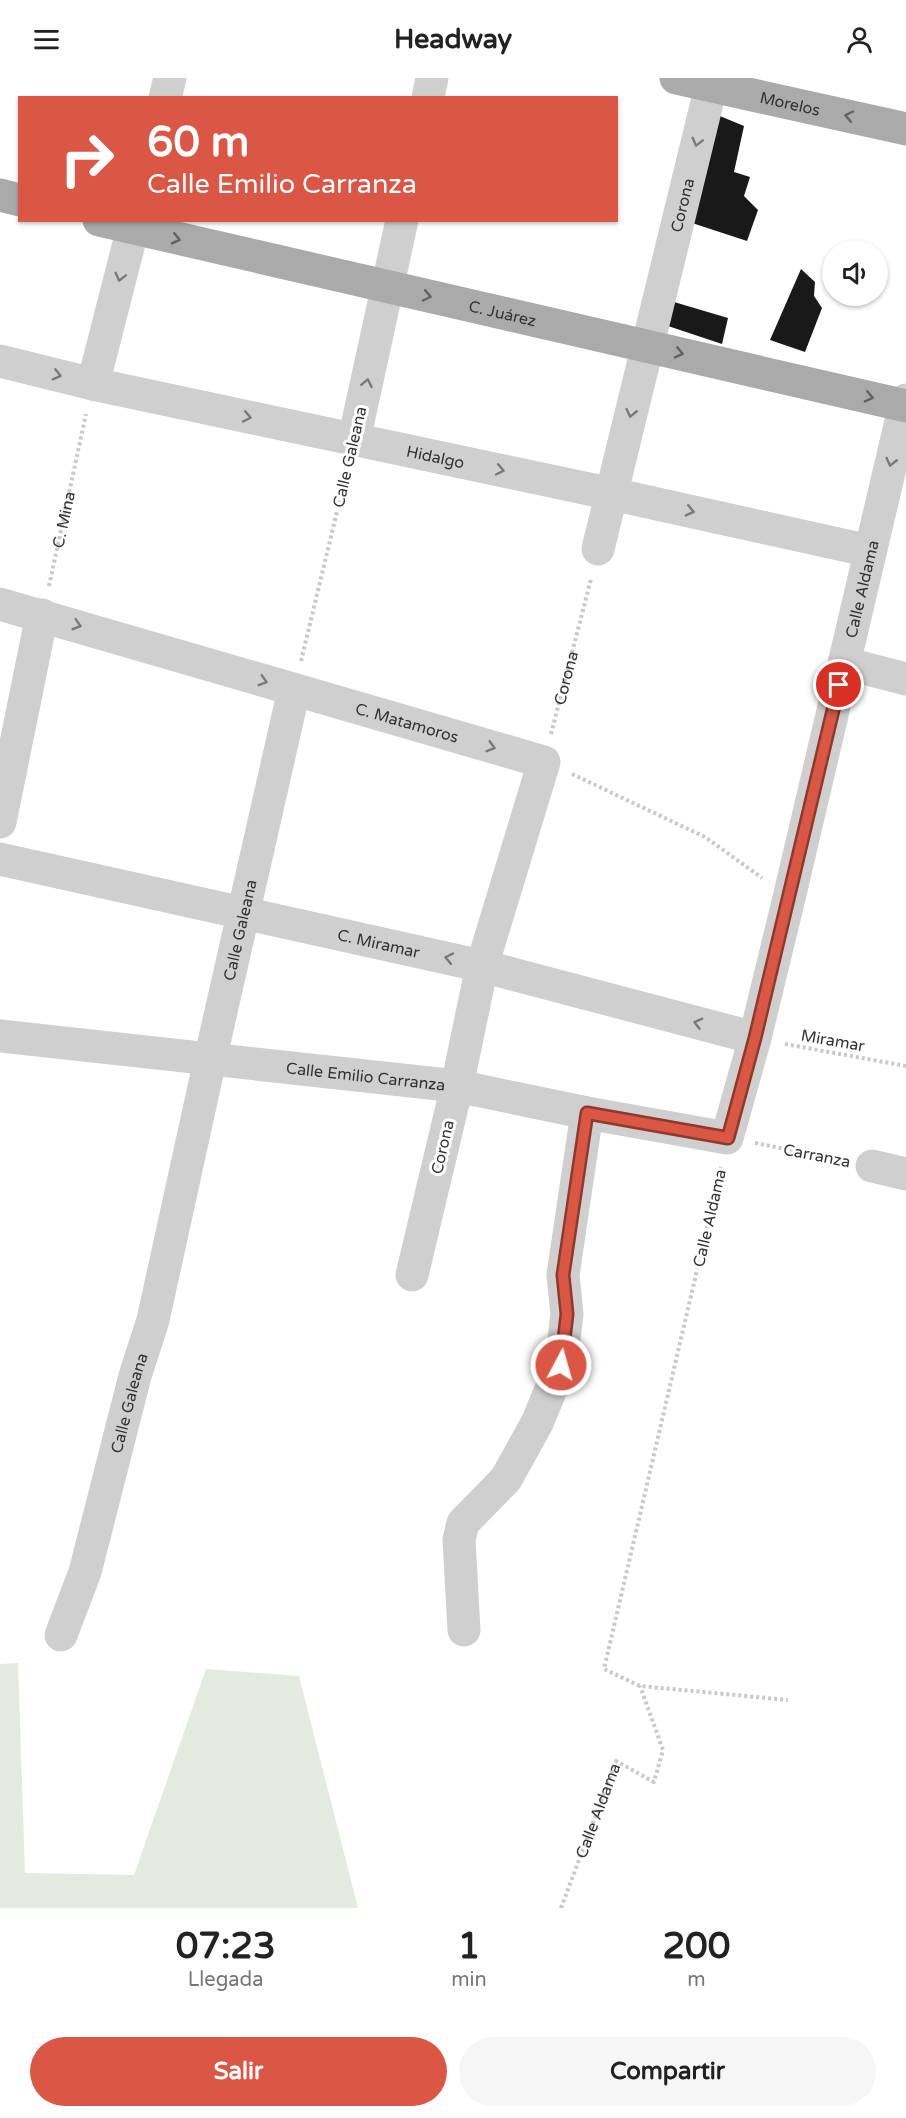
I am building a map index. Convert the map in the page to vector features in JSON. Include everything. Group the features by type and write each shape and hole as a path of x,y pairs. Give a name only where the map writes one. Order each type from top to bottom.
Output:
{"main road":[{"name":"Morelos","path":"676,78 712,82 906,129"},
{"path":"0,195 18,200"},
{"name":"C. Juárez","path":"113,222 134,225 387,288 906,404"}],"street":[{"path":"166,96 170,78"},
{"path":"428,96 432,78"},
{"name":"Corona","path":"598,549 712,82"},
{"name":"Calle Galeana","path":"354,440 402,222"},
{"path":"93,384 134,225"},
{"name":"Hidalgo","path":"0,361 93,384 612,494 870,552"},
{"name":"Calle Aldama","path":"728,1138 789,898 906,404"},
{"name":"C. Matamoros","path":"0,604 544,762"},
{"path":"0,822 42,615"},
{"path":"844,663 906,679"},
{"name":"Calle Galeana","path":"61,1635 85,1572 135,1376 153,1320 294,690"},
{"name":"Corona","path":"412,1275 457,1086 482,966 544,762"},
{"name":"C. Miramar","path":"0,859 482,966 755,1038"},
{"name":"Calle Emilio Carranza","path":"0,1036 457,1086 587,1113 728,1138"},
{"path":"464,1630 459,1540 463,1523 506,1479 537,1423 561,1365 567,1314 563,1275 587,1113"},
{"name":"Carranza","path":"872,1166 906,1174"}],"path":[{"name":"C. Mina","path":"42,615 93,384"},
{"name":"Calle Galeana","path":"294,690 354,440"},
{"name":"Corona","path":"544,762 598,549"},
{"path":"544,762 705,837 789,898"},
{"name":"Miramar","path":"755,1038 906,1066"},
{"name":"Carranza","path":"728,1138 872,1166"},
{"name":"Calle Aldama","path":"561,1908 616,1761 654,1782 663,1750 640,1686 604,1669 728,1138"},
{"path":"640,1686 788,1700"}],"shaded area":[{"path":"18,1663 25,1873 134,1875 206,1669 299,1676 358,1908 0,1908 0,1664"}],"building":[{"path":"715,114 744,126 734,172 750,177 744,196 758,210 747,241 686,221"},
{"path":"801,269 815,282 814,296 822,308 805,352 770,340"},
{"path":"674,302 728,318 722,344 668,326"}],"route":[{"path":"561,1365 567,1314 563,1275 587,1113 728,1138 755,1038 839,685"}]}
